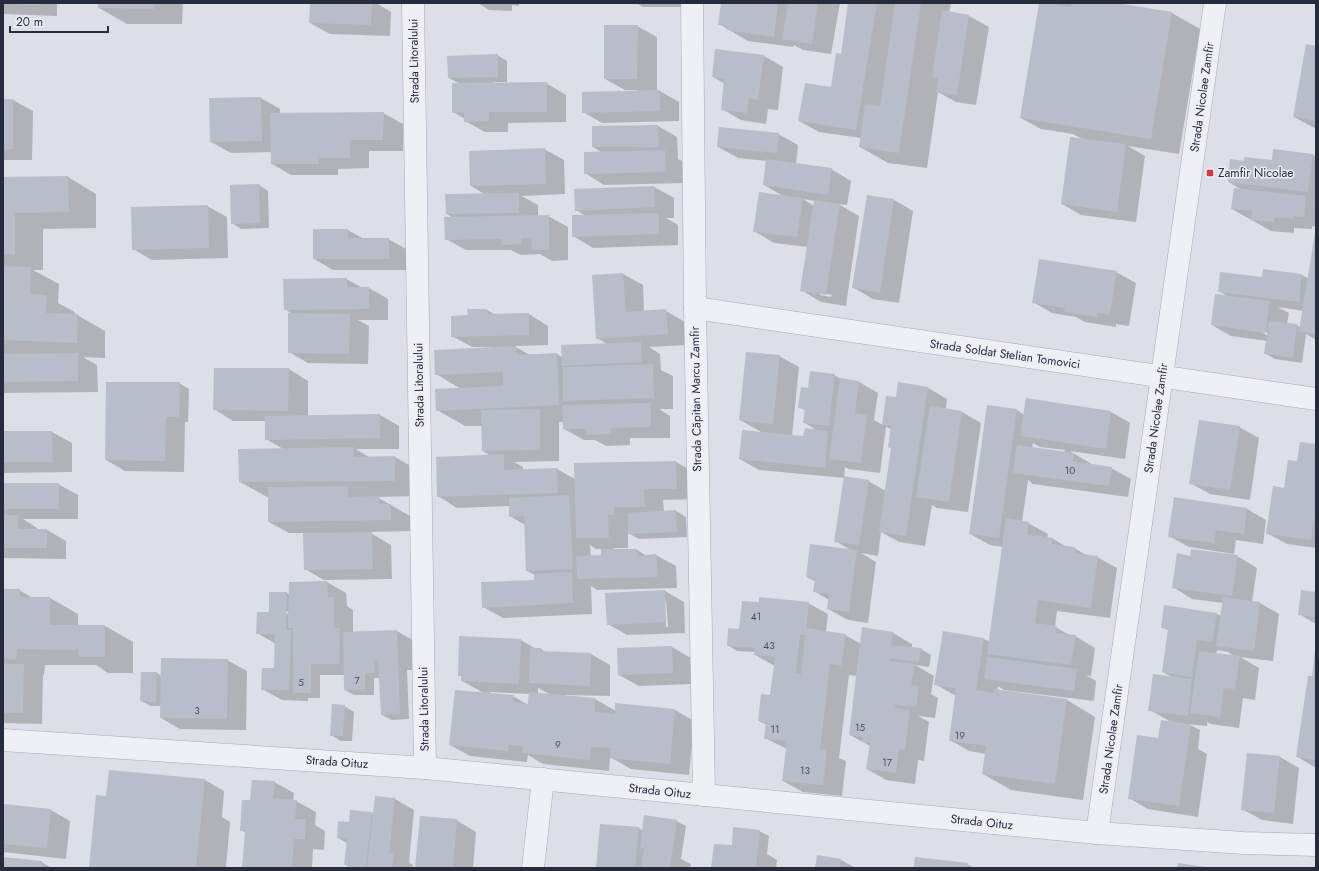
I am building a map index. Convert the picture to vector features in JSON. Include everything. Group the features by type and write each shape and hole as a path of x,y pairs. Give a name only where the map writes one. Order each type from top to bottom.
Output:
{"street":[{"name":"Strada Litoralului","path":"413,3 425,768"},
{"name":"Strada Căpitan Marcu Zamfir","path":"692,3 695,308 704,795"},
{"name":"Strada Nicolae Zamfir","path":"1097,833 1215,3"},
{"name":"Strada Soldat Stelian Tomovici","path":"695,308 1316,399"},
{"name":"Strada Oituz","path":"3,740 425,768 1097,833 1244,843 1316,846"},
{"path":"533,868 542,779"}],"building":[{"path":"38,3 38,5 9,4"},
{"path":"98,3 155,3 154,9 98,8"},
{"path":"310,3 372,3 371,25 309,23"},
{"path":"721,3 778,3 774,37 727,30 727,26 718,25"},
{"path":"788,3 818,3 812,44 782,39"},
{"path":"848,3 877,3 856,130 798,121 805,83 831,87 836,53 841,54"},
{"path":"895,3 921,3 899,153 859,147 865,104 880,106"},
{"path":"1039,3 1056,3 1056,5 1071,7 1072,3 1117,3 1172,12 1151,139 1020,118"},
{"path":"942,10 969,15 957,95 936,92 938,78 932,76"},
{"path":"604,25 638,25 637,79 604,79"},
{"path":"1306,44 1316,46 1316,121 1293,117"},
{"path":"715,49 764,55 758,100 749,98 747,113 721,110 724,79 712,77"},
{"path":"498,54 498,77 448,78 447,56"},
{"path":"547,82 547,112 489,112 489,121 464,122 464,112 452,113 452,83"},
{"path":"660,90 660,111 582,113 582,92"},
{"path":"261,97 262,141 210,142 209,98"},
{"path":"3,99 13,99 13,149 3,149"},
{"path":"384,112 383,140 350,140 350,158 319,158 319,164 271,164 270,113"},
{"path":"658,125 659,147 592,147 592,126"},
{"path":"719,127 779,133 777,153 717,147"},
{"path":"1070,137 1126,144 1117,212 1061,204"},
{"path":"545,148 546,184 470,186 469,151"},
{"path":"1273,149 1313,154 1308,192 1228,182 1230,159 1244,161 1244,157 1272,160"},
{"path":"665,150 666,172 584,174 584,152"},
{"path":"766,159 832,168 828,195 763,185"},
{"path":"68,176 69,212 15,213 15,254 3,254 3,177"},
{"path":"259,184 260,223 231,224 230,185"},
{"path":"654,186 655,207 575,211 574,189"},
{"path":"1234,188 1306,196 1304,217 1293,216 1293,219 1275,217 1274,222 1251,220 1252,211 1231,209"},
{"path":"759,192 803,198 797,237 753,232"},
{"path":"519,193 519,213 446,214 445,194"},
{"path":"867,195 894,199 880,293 852,288"},
{"path":"814,200 840,204 826,295 800,291"},
{"path":"208,205 209,248 132,250 131,207"},
{"path":"659,213 659,234 572,237 572,215"},
{"path":"549,215 549,250 532,250 531,238 521,238 521,244 501,245 501,239 445,240 444,217"},
{"path":"313,229 348,229 348,238 389,238 389,259 313,259"},
{"path":"1316,233 1316,334 1299,331"},
{"path":"1039,259 1117,271 1110,315 1097,313 1097,317 1064,312 1065,308 1032,303"},
{"path":"3,266 31,267 30,294 47,295 46,313 78,314 77,343 3,340"},
{"path":"1263,269 1302,274 1299,302 1218,292 1220,272 1262,277"},
{"path":"623,273 626,312 666,309 668,334 596,339 592,275"},
{"path":"347,278 347,287 369,287 369,309 284,310 283,279"},
{"path":"1215,294 1270,301 1265,333 1211,325"},
{"path":"467,309 487,309 488,314 529,313 529,335 451,337 451,316 468,315"},
{"path":"288,313 350,314 349,354 288,353"},
{"path":"1269,321 1297,324 1293,358 1264,354"},
{"path":"641,342 642,362 562,366 561,345"},
{"path":"516,346 517,355 557,353 559,405 436,411 435,389 503,386 503,372 435,375 434,350"},
{"path":"746,352 780,355 773,424 739,420"},
{"path":"78,353 78,381 3,382 3,354"},
{"path":"653,364 654,398 563,401 563,367"},
{"path":"214,368 289,368 288,411 213,410"},
{"path":"810,371 835,374 829,426 803,423 805,409 798,408 801,387 808,388"},
{"path":"840,378 859,381 855,413 867,415 861,463 829,459"},
{"path":"106,382 180,382 179,417 166,417 165,461 105,460"},
{"path":"898,382 928,387 906,536 879,532 891,448 888,447 891,426 882,425 886,396 896,397"},
{"path":"1026,398 1111,411 1106,449 1020,436"},
{"path":"651,403 651,427 611,428 611,434 586,435 586,429 563,429 562,405"},
{"path":"987,405 1017,409 999,538 969,534"},
{"path":"930,406 962,411 949,502 916,497"},
{"path":"540,409 540,450 482,451 481,410"},
{"path":"380,414 380,438 265,440 265,416"},
{"path":"1199,420 1240,426 1230,490 1189,484"},
{"path":"805,428 828,431 825,468 739,459 742,430 803,436"},
{"path":"3,431 52,431 53,462 3,462"},
{"path":"1300,442 1316,444 1316,506 1311,540 1266,534 1273,486 1284,488 1288,460 1297,461"},
{"path":"1017,445 1074,453 1073,461 1112,467 1109,486 1013,473"},
{"path":"354,447 354,457 395,456 395,481 239,482 238,449"},
{"path":"504,454 504,470 557,468 558,493 437,497 436,457"},
{"path":"676,461 677,489 644,489 645,507 614,507 614,515 608,515 609,538 576,538 574,463"},
{"path":"844,476 869,480 859,545 834,542"},
{"path":"3,483 59,483 59,509 3,509"},
{"path":"348,486 348,497 379,496 379,504 391,504 391,520 268,522 268,487"},
{"path":"569,495 573,569 526,571 524,516 509,517 509,498"},
{"path":"1174,497 1247,508 1244,534 1216,530 1214,543 1168,537"},
{"path":"676,510 677,532 628,534 628,513"},
{"path":"3,515 18,515 18,529 47,529 47,548 3,548"},
{"path":"1006,518 1029,522 1027,534 1053,538 1052,544 1075,547 1074,553 1098,556 1091,608 1038,600 1035,623 1057,626 1056,633 1076,635 1071,665 987,654"},
{"path":"372,532 373,569 304,570 303,533"},
{"path":"810,544 857,550 849,612 827,609 829,594 813,592 815,579 806,577"},
{"path":"601,549 637,549 637,556 656,554 658,577 577,579 576,556 601,555"},
{"path":"1191,549 1238,555 1232,596 1172,588 1177,553 1190,556"},
{"path":"572,572 573,603 482,608 481,582 534,580 534,574"},
{"path":"327,581 328,597 334,597 334,628 340,628 339,664 311,664 311,693 293,693 293,628 288,628 289,582"},
{"path":"3,589 20,589 20,597 50,597 50,625 105,625 105,657 79,657 78,650 17,649 16,660 3,659"},
{"path":"665,590 666,622 607,625 605,593"},
{"path":"1301,590 1316,592 1316,617 1298,615"},
{"path":"269,592 287,592 286,630 291,630 289,690 261,690 262,668 274,668 275,634 256,634 257,612 269,612"},
{"path":"759,597 809,602 806,628 846,634 841,666 830,664 820,749 827,749 823,785 782,781 787,741 764,739 766,722 758,721 761,694 770,695 775,657 754,655 755,648 727,646 728,628 739,629 742,601 759,602","holes":["800,635 805,635 801,674 796,673"]},
{"path":"1223,597 1260,602 1254,651 1216,646"},
{"path":"1164,605 1217,613 1212,642 1197,640 1192,677 1162,672 1168,629 1161,628"},
{"path":"862,627 893,632 891,645 921,648 919,662 889,658 889,661 915,664 911,685 919,686 916,707 895,705 895,708 910,710 905,750 899,749 896,773 866,769 870,743 862,742 862,737 849,735"},
{"path":"397,630 400,714 381,715 378,660 374,660 375,673 365,673 365,690 344,690 343,632"},
{"path":"943,631 984,638 976,690 994,693 994,689 1067,699 1055,784 982,774 986,746 949,741 956,688 934,685"},
{"path":"459,636 521,639 519,684 461,681 461,676 458,676"},
{"path":"672,646 673,673 618,675 617,648"},
{"path":"530,648 541,648 541,651 591,653 590,686 529,683"},
{"path":"1199,651 1240,656 1235,689 1224,688 1220,717 1190,713"},
{"path":"1315,651 1316,760 1296,757 1308,676 1312,676"},
{"path":"987,657 1077,669 1074,691 984,679"},
{"path":"161,658 228,659 227,719 160,718"},
{"path":"3,664 24,664 23,713 3,713"},
{"path":"141,672 157,672 156,702 140,701"},
{"path":"1153,674 1192,679 1188,716 1148,711"},
{"path":"455,690 514,695 513,702 528,704 529,692 595,698 595,712 615,714 615,703 675,709 670,764 610,758 611,748 591,747 590,760 522,753 523,746 509,745 508,751 449,745"},
{"path":"332,704 345,705 343,736 330,736"},
{"path":"1161,720 1191,724 1179,806 1128,799 1137,735 1158,738"},
{"path":"1247,753 1280,756 1274,813 1241,810"},
{"path":"109,770 205,779 196,868 89,868 96,795 106,796"},
{"path":"252,780 275,781 273,798 297,800 295,819 306,819 305,839 294,839 292,868 242,868 245,831 240,831 242,800 250,800"},
{"path":"375,796 395,798 389,853 394,853 392,868 349,868 349,865 344,865 347,839 337,838 338,821 349,822 350,810 372,812 367,866"},
{"path":"3,804 51,809 47,848 3,844"},
{"path":"644,815 677,820 670,868 641,868 644,848 640,848"},
{"path":"420,816 457,819 453,868 415,868"},
{"path":"600,824 639,827 635,868 596,868"},
{"path":"733,827 760,830 756,868 711,868 714,844 732,845"},
{"path":"817,855 841,859 840,868 815,868"},
{"path":"3,857 42,861 41,868 3,868"},
{"path":"915,857 968,863 967,868 914,868"},
{"path":"1178,863 1206,867 1206,868 1177,868"}],"place":[{"name":"Zamfir Nicolae","path":"1210,173"}]}
